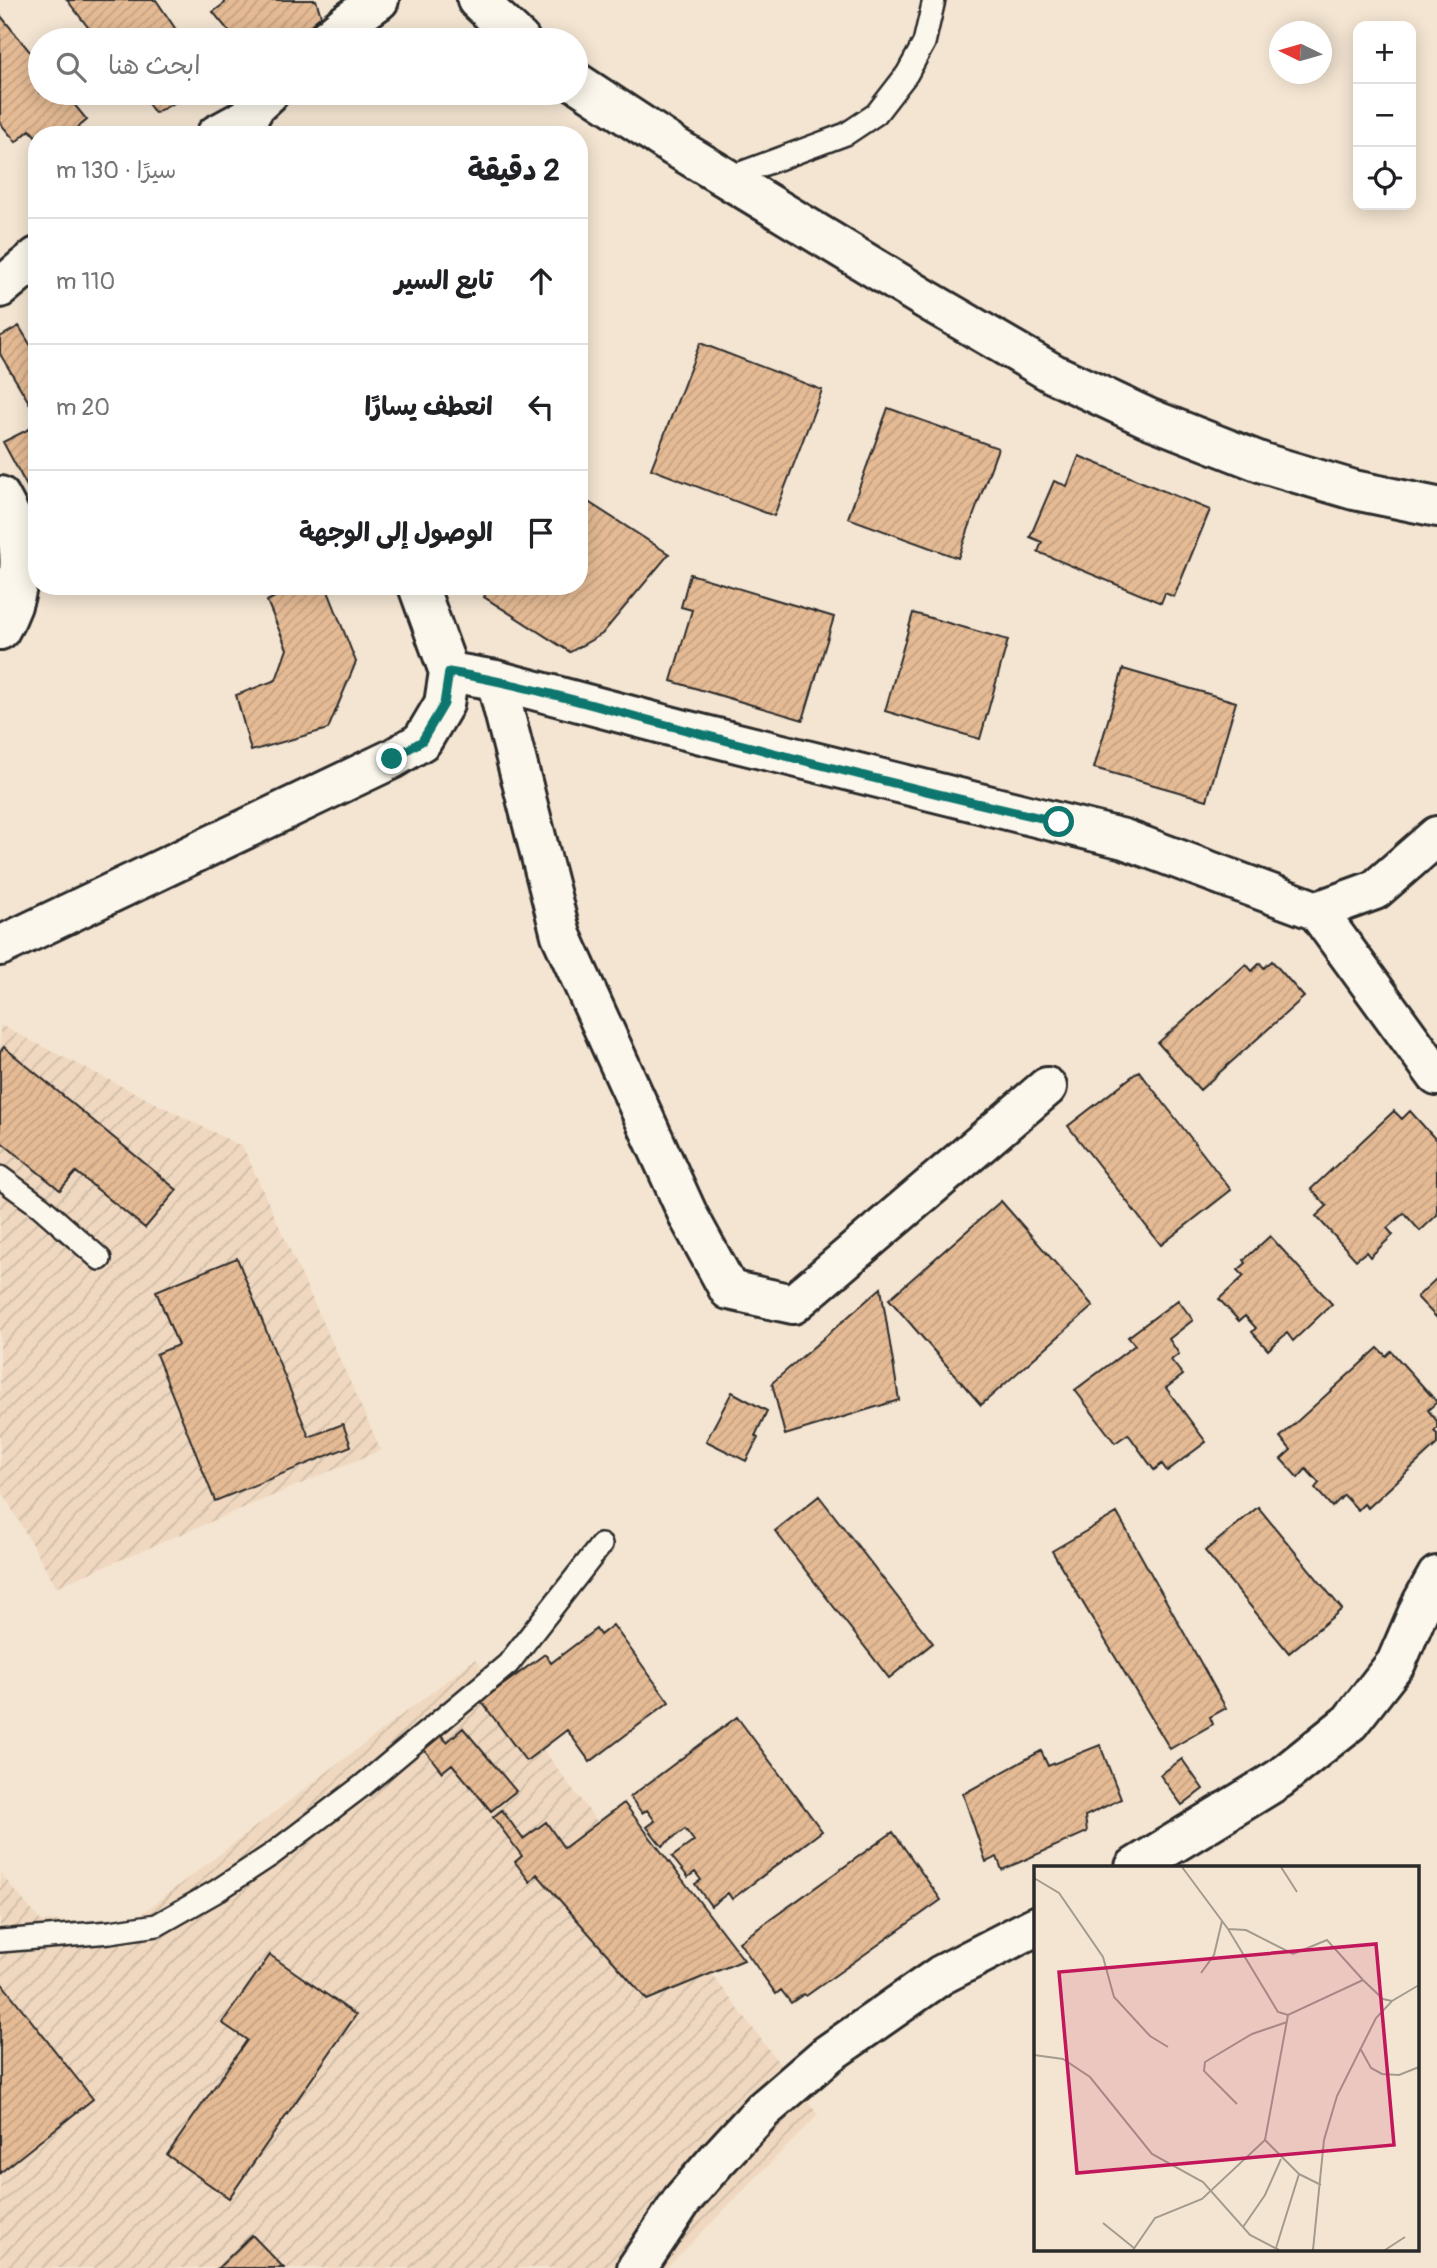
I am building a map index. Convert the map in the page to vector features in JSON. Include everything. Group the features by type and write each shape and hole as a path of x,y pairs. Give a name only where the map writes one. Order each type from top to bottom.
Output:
{"street":[{"path":"340,28 379,0"},
{"path":"477,0 507,28"},
{"path":"588,90 727,178 1054,374 1148,418 1263,463 1354,490 1437,507"},
{"path":"234,126 255,115"},
{"path":"0,288 28,265"},
{"path":"0,496 14,524 19,563 16,596 0,631"},
{"path":"0,946 392,759 422,741 444,704 449,672 421,595"},
{"path":"449,672 496,680 1124,839 1317,911 1437,1076"},
{"path":"496,680 561,935 689,1217 729,1290 793,1304 1047,1087"},
{"path":"1317,911 1375,890 1437,836"},
{"path":"1137,1866 1279,1779 1350,1721 1396,1663 1437,1576"},
{"path":"637,2268 683,2199 716,2161 763,2110 828,2054 941,1975 1034,1927"}],"lane":[{"path":"727,178 846,134 876,114 907,74 924,43 934,0"},
{"path":"0,1177 41,1207 100,1259"},
{"path":"0,1941 110,1932 157,1925 215,1892 271,1855 362,1786 508,1664 601,1545"}],"shaded area":[{"path":"0,1025 243,1147 381,1450 56,1587 0,1488"},
{"path":"475,1659 818,2115 667,2268 0,2268 0,1873 41,1921 132,1921"}],"building":[{"path":"67,0 156,0 175,28 89,28"},
{"path":"222,0 316,0 321,16 307,28 226,28 213,12 225,3"},
{"path":"0,15 28,49 28,105 75,105 87,120 80,126 28,126 28,132 16,142 0,123"},
{"path":"149,105 170,105 155,113"},
{"path":"19,326 28,341 28,401 0,354 0,337"},
{"path":"700,343 822,390 774,516 651,469"},
{"path":"888,408 998,448 958,558 848,518"},
{"path":"28,430 28,488 3,442"},
{"path":"1079,456 1210,510 1174,597 1165,593 1161,603 1038,552 1042,542 1030,537 1054,481 1067,486"},
{"path":"588,502 669,554 602,634 570,652 484,597 588,595"},
{"path":"690,574 834,617 803,720 671,681 692,610 681,607"},
{"path":"278,595 330,595 356,662 328,729 251,751 236,695 276,680 287,649 267,601"},
{"path":"913,613 1008,640 980,739 885,711"},
{"path":"1123,669 1236,702 1207,800 1094,768"},
{"path":"1272,961 1304,997 1200,1090 1158,1043 1246,964 1252,971 1260,963 1264,968"},
{"path":"4,1047 177,1190 145,1228 76,1172 60,1190 0,1141 0,1052"},
{"path":"1139,1071 1231,1190 1161,1245 1068,1126"},
{"path":"1394,1111 1402,1119 1410,1111 1437,1141 1437,1215 1420,1231 1404,1213 1387,1228 1393,1235 1370,1257 1366,1252 1356,1260 1316,1216 1327,1206 1311,1189"},
{"path":"1001,1201 1093,1306 981,1405 889,1299"},
{"path":"1270,1236 1332,1304 1293,1341 1287,1333 1268,1350 1252,1332 1256,1328 1245,1316 1239,1321 1219,1299 1244,1276 1238,1270 1246,1263 1244,1260"},
{"path":"237,1258 309,1437 343,1424 351,1446 215,1501 156,1354 178,1345 156,1291"},
{"path":"1437,1278 1437,1318 1417,1297"},
{"path":"881,1288 899,1400 785,1435 772,1383"},
{"path":"1178,1300 1193,1320 1169,1339 1179,1354 1171,1360 1183,1375 1166,1388 1206,1442 1167,1471 1162,1464 1154,1470 1128,1434 1115,1443 1075,1390 1135,1345 1128,1337"},
{"path":"1378,1348 1386,1356 1391,1351 1437,1402 1428,1410 1437,1421 1434,1431 1437,1434 1437,1444 1368,1508 1364,1504 1358,1510 1344,1495 1332,1507 1315,1488 1319,1483 1306,1469 1298,1478 1281,1459 1291,1450 1280,1437"},
{"path":"732,1392 767,1411 755,1436 758,1438 746,1461 706,1441"},
{"path":"819,1496 933,1643 889,1678 775,1531"},
{"path":"1258,1507 1342,1609 1289,1653 1205,1551"},
{"path":"1117,1513 1226,1708 1210,1717 1213,1724 1170,1749 1052,1551"},
{"path":"613,1625 669,1702 590,1762 567,1730 526,1761 481,1701 545,1654 551,1663 596,1629 600,1635"},
{"path":"737,1717 822,1831 732,1899 728,1893 711,1906 695,1884 701,1880 695,1872 688,1877 672,1857 694,1841 685,1829 662,1846 647,1827 655,1821 647,1810 642,1813 630,1797"},
{"path":"463,1728 516,1791 491,1811 452,1764 442,1772 423,1748 440,1734 447,1742"},
{"path":"1100,1745 1121,1799 1085,1816 1087,1832 1002,1870 997,1857 986,1862 963,1794 1041,1751 1048,1766"},
{"path":"1182,1759 1203,1789 1182,1805 1160,1775"},
{"path":"624,1803 744,1960 647,2000 537,1874 530,1882 515,1862 522,1856 493,1817 502,1810 523,1839 546,1822 564,1848"},
{"path":"893,1832 941,1900 806,1996 804,1994 791,2003 781,1990 776,1994 739,1942"},
{"path":"270,1955 356,2015 229,2198 167,2155 247,2040 222,2023"},
{"path":"0,1981 93,2099 0,2173"},
{"path":"252,2235 284,2268 218,2268"}],"route":[{"path":"392,759 422,741 444,704 449,672 496,680 685,730 1059,822"}]}
